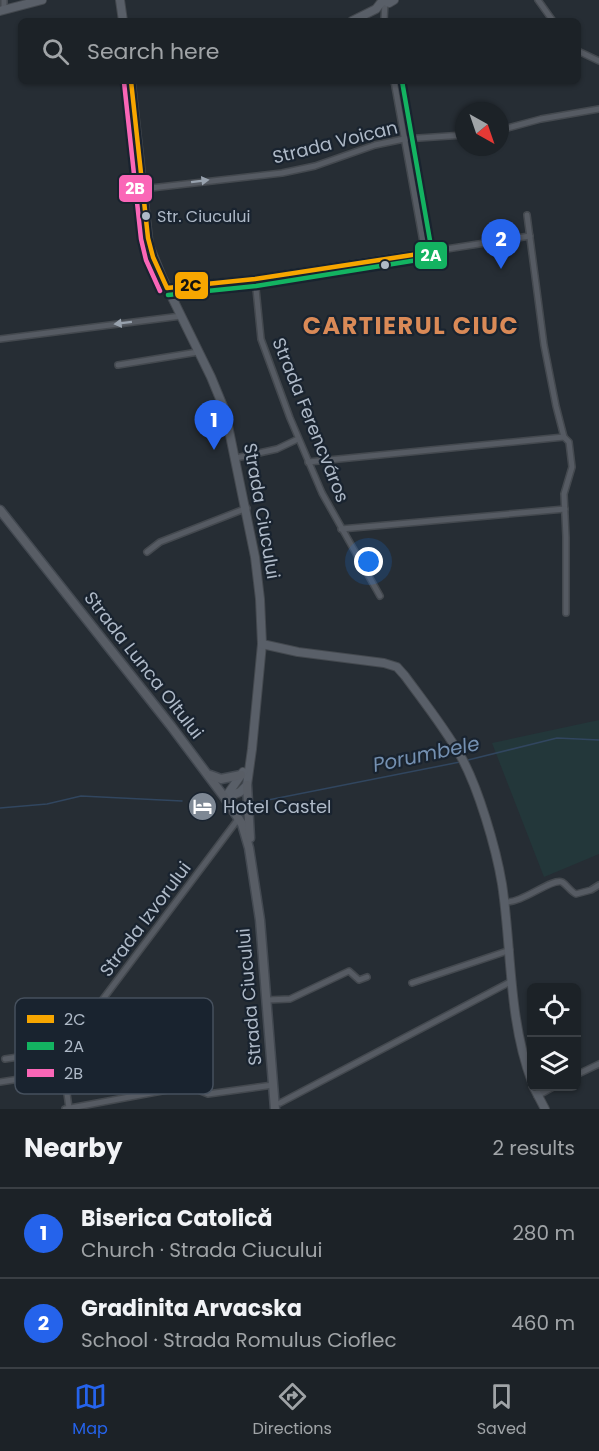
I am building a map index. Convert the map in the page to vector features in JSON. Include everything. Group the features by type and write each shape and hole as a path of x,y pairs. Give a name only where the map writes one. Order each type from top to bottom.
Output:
{"main road":[{"path":"2,10 29,1 42,0"},
{"path":"120,0 123,18"},
{"path":"358,18 376,9 384,1 389,3 394,0"},
{"name":"Strada Ciucului","path":"131,84 149,245 225,411 247,508 261,599 262,644 247,785"},
{"name":"Strada Lunca Oltului","path":"0,510 89,620 225,798 239,818 249,848"},
{"path":"262,644 397,667 460,755 481,806 497,860 520,1044 527,1068"},
{"path":"225,798 247,765 252,749"},
{"path":"207,774 221,779 241,775"},
{"path":"225,798 240,792 247,785"},
{"path":"247,785 251,840 249,848"},
{"name":"Strada Ciucului","path":"249,848 260,920 273,1085 277,1107"},
{"path":"535,1091 544,1109"}],"street":[{"path":"2,10 4,0"},
{"path":"538,0 551,18"},
{"path":"384,1 384,18"},
{"path":"581,52 599,61"},
{"path":"395,84 425,253"},
{"path":"509,128 541,119 599,109"},
{"name":"Strada Voican","path":"142,189 282,173 315,166 375,145 455,136"},
{"path":"527,215 544,345 564,437 569,442 572,466 564,494 566,613"},
{"path":"167,288 255,279 530,236"},
{"name":"Strada Ferencváros","path":"255,279 261,339 298,439 341,528 380,596"},
{"path":"0,339 181,316"},
{"path":"118,365 198,352"},
{"path":"308,462 564,437"},
{"path":"236,458 277,449 298,439"},
{"path":"147,552 160,542 247,508"},
{"path":"341,528 565,509"},
{"name":"Strada Izvorului","path":"104,998 239,818"},
{"path":"504,902 519,901 556,882 563,883 576,894 599,885"},
{"path":"412,982 510,950"},
{"path":"267,1000 290,999 349,971 359,980 367,977"},
{"path":"277,1107 512,980"},
{"path":"4,1059 15,1057"},
{"path":"581,1073 599,1064"},
{"path":"0,1082 15,1080"},
{"path":"213,1093 273,1085"},
{"path":"537,1095 545,1091"},
{"name":"Strada Izvorului","path":"66,1094 67,1109"},
{"path":"67,1109 147,1094"}],"green space":[{"path":"599,720 599,854 544,877 492,743"}],"waterway":[{"name":"Porumbele","path":"468,760 557,738 599,740"},
{"name":"Porumbele","path":"258,802 460,762"},
{"name":"Porumbele","path":"0,808 47,804 81,796 182,801"}],"transit line":[{"name":"2B","path":"124,84 141,239 146,260 160,291"},
{"name":"2C","path":"131,84 148,238 153,257 167,288 255,279 425,253"},
{"name":"2A","path":"168,295 256,286 430,258 432,252 403,84"}],"place":[{"name":"Str. Ciucului","path":"146,216"},
{"name":"Gradinita Arvacska","path":"501,269"},
{"name":"Biserica Catolică","path":"214,450"},
{"name":"Hotel Castel","path":"202,806"}],"district":[{"name":"CARTIERUL CIUC","path":"411,325"}]}
